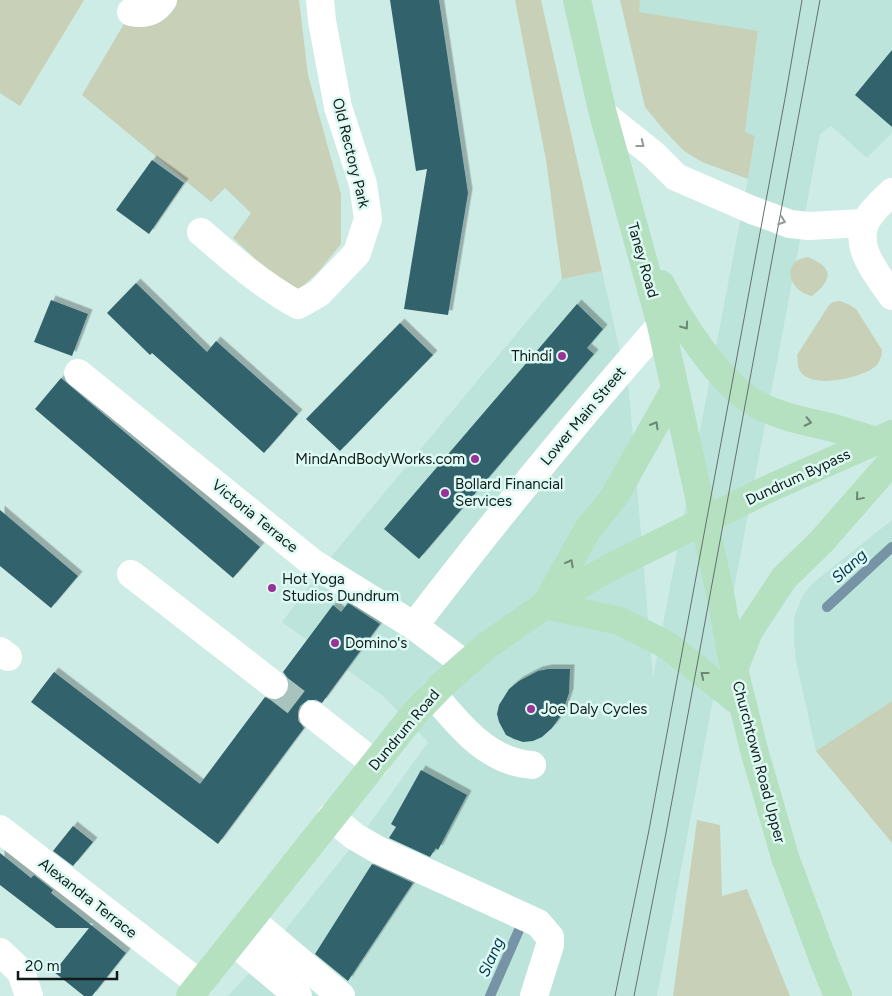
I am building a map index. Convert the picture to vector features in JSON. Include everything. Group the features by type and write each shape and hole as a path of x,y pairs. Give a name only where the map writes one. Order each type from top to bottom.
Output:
{"main road":[{"name":"Taney Road","path":"577,0 603,114 661,325 705,521"},
{"path":"636,237 676,314 722,374 740,392 753,402 791,419 823,425 887,445 821,542 784,578 749,631 734,669"},
{"path":"675,390 614,497 588,529 545,605 620,622 654,637 667,645 743,705"},
{"name":"Dundrum Bypass","path":"705,521 768,489 887,445"},
{"name":"Dundrum Road","path":"195,990 331,817 414,714 433,694 505,631 545,605 607,569 705,521"},
{"name":"Churchtown Road Upper","path":"705,521 734,669 754,750 785,857 838,996"}],"street":[{"path":"131,12 143,14 159,6 163,0"},
{"name":"Old Rectory Park","path":"201,232 274,292 298,306 319,293 357,253 368,219 362,184 338,107 320,0"},
{"path":"603,114 653,154 676,177 752,210 790,224 809,226 864,224"},
{"path":"892,192 874,210 864,224 862,238 866,255 892,296"},
{"name":"Lower Main Street","path":"414,626 481,538 661,325"},
{"name":"Victoria Terrace","path":"78,374 313,563 414,626 466,664"},
{"path":"131,574 274,685"},
{"path":"433,694 472,738 506,759 518,764 532,765"},
{"path":"313,715 375,764"},
{"path":"331,817 354,836 378,850 538,923 550,937 550,945 534,996"},
{"name":"Alexandra Terrace","path":"0,829 195,990"},
{"path":"251,920 340,996"},
{"path":"234,942 290,994"},
{"path":"0,952 21,972 29,996"}],"shaded area":[{"path":"0,0 84,0 20,106 0,93"},
{"path":"138,0 299,0 308,75 341,194 341,244 319,271 299,290 281,283 233,238 251,213 225,188 211,202 82,95"},
{"path":"515,0 541,0 602,271 562,279 546,160"},
{"path":"620,0 640,0 639,12 758,31 745,132 755,136 748,179 702,162 684,151 645,107"},
{"path":"640,0 892,0 892,133 867,158 831,126 820,134 657,996 228,996 261,960 368,826 428,742 382,695 282,622 330,558 562,279 602,271 629,391 653,677 755,136 745,132 758,32 638,12"},
{"path":"808,257 823,265 828,274 824,284 812,296 797,288 790,276 794,264 799,259"},
{"path":"840,301 856,309 882,350 880,360 870,370 850,378 826,381 806,377 799,369 797,355 829,305"},
{"path":"892,520 892,701 816,751 796,661 794,617 803,595 813,583"},
{"path":"892,701 892,843 816,751"},
{"path":"697,820 720,825 722,896 747,889 790,996 673,996"}],"building":[{"path":"390,0 439,0 468,193 448,315 404,309 427,169 416,171"},
{"path":"892,50 892,127 855,95"},
{"path":"152,160 184,183 149,234 116,210"},
{"path":"136,283 207,352 216,341 298,414 264,453 152,353 150,355 107,313"},
{"path":"51,300 88,314 72,356 34,342"},
{"path":"577,304 603,329 587,348 594,354 419,559 384,529"},
{"path":"400,323 433,355 340,451 306,419"},
{"path":"61,378 260,547 233,578 35,409"},
{"path":"0,510 78,576 51,608 0,566"},
{"path":"348,603 380,624 322,703 316,700 308,700 300,706 298,720 304,728 218,844 31,702 54,672 200,784 265,697 271,700 279,700 287,694 289,680 283,672 333,605 341,612"},
{"name":"Joe Daly Cycles","path":"570,669 569,693 562,714 552,728 542,737 533,741 523,742 506,735 497,714 499,705 509,689 519,681 538,671"},
{"path":"421,770 467,795 438,850 436,848 430,857 389,838 396,827 391,824"},
{"path":"73,826 93,842 73,866 53,851"},
{"path":"0,853 31,878 34,875 53,890 51,893 126,953 92,996 84,996 54,972 89,928 56,928 0,885"},
{"path":"372,864 413,883 348,981 315,954"}],"waterway":[{"name":"Slang","path":"827,607 892,547"},
{"name":"Slang","path":"490,996 519,930"}],"tunnel":[{"path":"274,685 313,715"}],"tram line":[{"path":"615,996 649,830 802,0"},
{"path":"634,996 666,833 820,0"}],"place":[{"name":"Thindi","path":"562,356"},
{"name":"MindAndBodyWorks.com","path":"475,459"},
{"name":"Bollard Financial Services","path":"445,493"},
{"name":"Hot Yoga Studios Dundrum","path":"272,588"},
{"name":"Domino's","path":"335,643"},
{"name":"Joe Daly Cycles","path":"531,709"}]}
